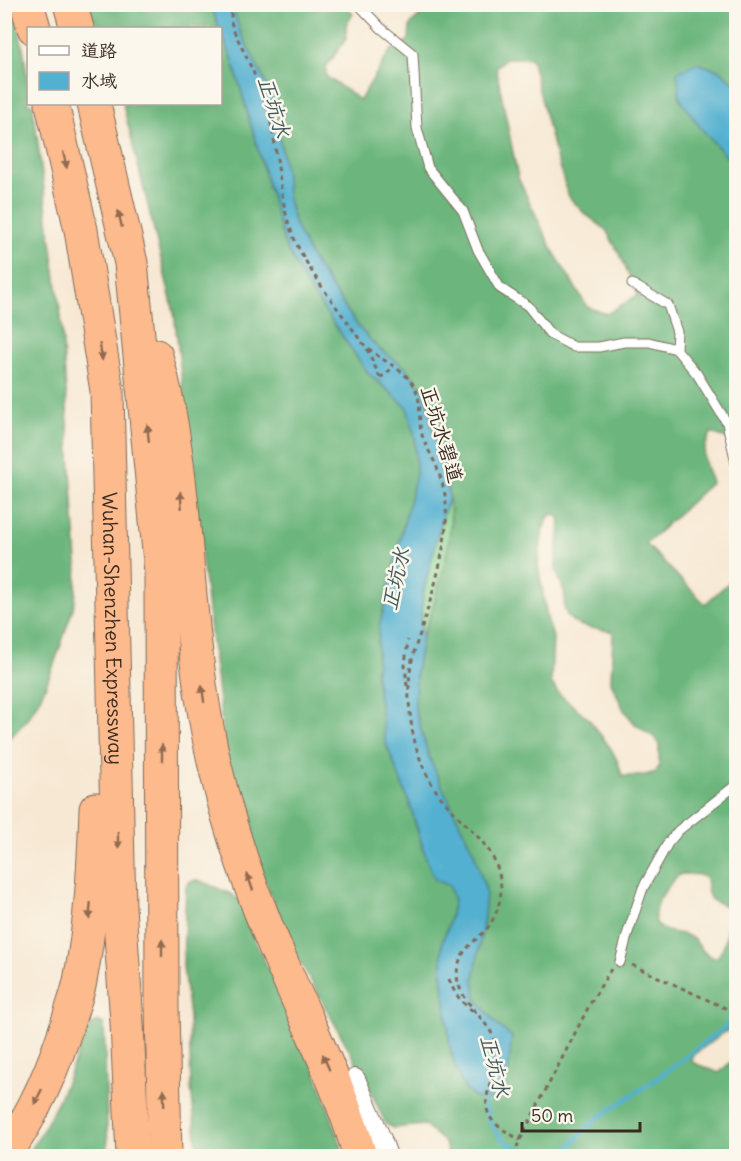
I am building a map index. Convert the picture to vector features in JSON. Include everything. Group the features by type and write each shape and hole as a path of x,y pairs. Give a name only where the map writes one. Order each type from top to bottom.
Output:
{"highway":[{"name":"Wuhan-Shenzhen Expressway","path":"52,105 81,230 107,390 119,907 133,1156"},
{"path":"94,105 130,263 166,389 177,459 196,648 209,738 217,775 253,892 280,960 327,1065 360,1156"},
{"path":"130,263 162,573 162,1006 165,1156"},
{"path":"4,1156 30,1114 57,1057 79,984 88,928 95,855 107,390"}],"street":[{"path":"355,1079 387,1156"}],"lane":[{"path":"358,4 381,28 413,54 417,128 428,168 462,211 478,250 500,288 528,306 550,334 574,347 650,342 676,350 697,374 727,423 736,463"},
{"path":"632,284 668,305 677,332 676,350"},
{"path":"620,962 643,888 668,843 679,830 736,786"}],"path":[{"name":"正坑水碧道","path":"231,4 231,22 259,86 270,121 287,220 298,246 320,283 367,348 410,381 418,394 420,428 445,495 446,534 426,615 415,647 408,701 417,750 432,785 484,843 492,855 498,872 501,889 496,913 492,922 464,950 457,972 461,992 491,1033 494,1041 496,1060 487,1104 490,1117 500,1127 520,1140"},
{"path":"367,348 381,380 394,367"},
{"path":"408,640 405,665 408,689"},
{"path":"513,1156 590,1004 613,966 620,962 627,962 736,1013"},
{"path":"449,979 453,991 461,1002 479,1016"}],"green space":[{"path":"10,4 24,53 27,105 33,107 61,316 77,563 74,604 43,692 27,719 5,741 4,5"},
{"path":"82,5 213,5 219,27 93,27"},
{"path":"236,5 345,5 353,14 346,25 346,39 326,67 326,76 360,100 390,51 409,40 410,25 435,5 736,5 736,85 721,71 727,155 736,167 736,441 711,433 705,446 704,458 712,482 646,544 705,604 736,576 736,1025 691,1059 694,1063 719,1073 736,1057 736,1156 448,1156 445,1143 424,1125 393,1128 386,1124 361,1071 287,938 229,785 174,312 123,105 222,105 222,35 232,58 285,245 305,282 368,373 407,407 415,437 416,474 379,628 376,675 385,741 409,802 427,861 449,885 454,900 442,942 442,973 450,1049 465,1089 475,1098 496,1099 512,1037 496,1024 476,998 474,979 484,918 415,709 416,672 422,638 443,571 451,524 443,460 431,425 429,406 422,389 405,367 379,349 359,328 312,259 296,227 287,197 286,175 269,90 239,29 235,14","holes":["507,58 531,58 554,150 569,197 584,213 606,230 638,295 607,314 587,307 552,249 518,178 496,67","553,514 559,517 556,569 565,593 565,610 572,621 578,624 613,632 611,682 624,710 635,724 655,738 659,745 659,766 656,772 642,776 622,776 611,749 588,718 558,693 551,682 553,637 547,618 538,565 543,529 549,516","681,874 704,877 711,900 726,906 730,911 725,942 716,958 705,953 692,938 665,930 656,923 656,908 660,900 670,884"]},
{"path":"449,498 451,515 448,551 434,605 422,638 422,611 427,570"},
{"path":"198,880 231,894 241,902 254,939 310,1056 345,1156 198,1156 191,1087 189,1017 183,966 186,887 190,881"},
{"path":"97,1021 104,1024 108,1156 25,1156 36,1142 53,1111 88,1029"}],"water":[{"path":"213,5 236,5 235,14 239,29 269,90 286,175 287,197 296,227 312,259 359,328 379,349 405,367 422,389 429,406 431,425 443,460 449,498 423,594 422,638 416,672 415,709 428,754 474,853 486,891 474,979 476,998 496,1024 512,1037 508,1074 496,1099 475,1098 465,1089 450,1048 442,972 442,942 454,900 449,885 436,881 427,861 409,802 385,741 376,675 379,628 416,474 415,437 407,407 368,373 305,282 285,245 232,58 222,35 222,27 219,27"},
{"path":"697,63 721,71 736,85 736,167 700,127 680,99 677,72"}],"waterway":[{"name":"正坑水","path":"558,1156 566,1152 595,1120 655,1080 726,1027 736,1009"},
{"name":"正坑水","path":"482,1094 491,1124 505,1141 525,1150 555,1156"}]}
